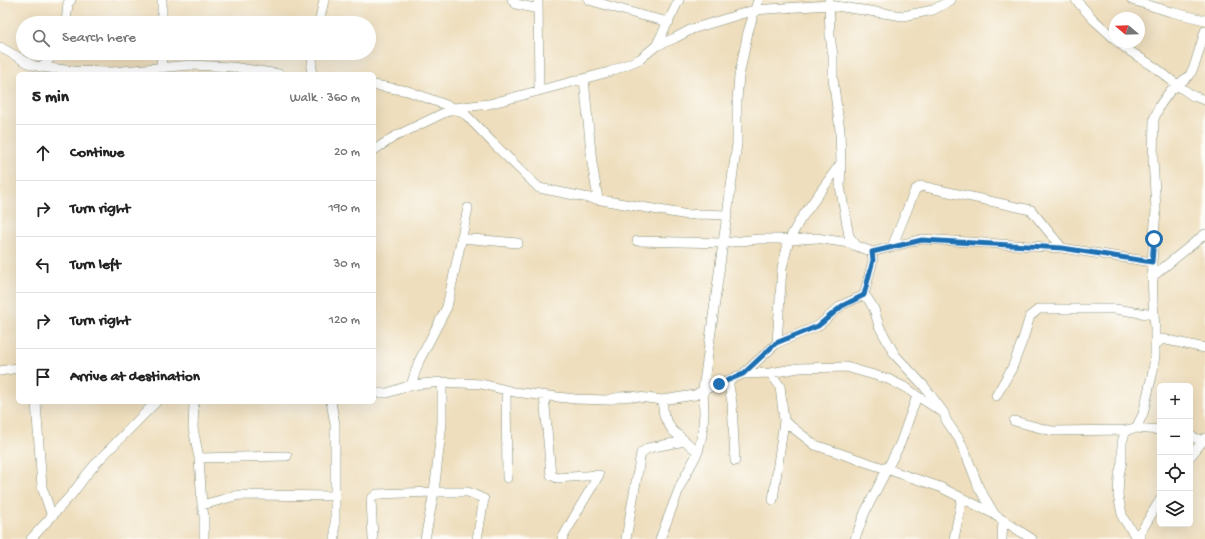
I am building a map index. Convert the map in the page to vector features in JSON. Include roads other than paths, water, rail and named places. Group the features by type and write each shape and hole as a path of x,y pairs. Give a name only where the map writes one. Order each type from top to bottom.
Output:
{"street":[{"path":"67,16 68,3 71,0"},
{"path":"162,0 162,16"},
{"path":"321,16 324,0"},
{"path":"512,0 516,4 538,4 539,90"},
{"path":"589,0 668,22"},
{"path":"656,46 679,0"},
{"path":"660,539 681,484 698,452 702,435 704,413 703,390 737,144 737,100 739,76 754,10 758,0"},
{"path":"376,149 394,137 454,108 489,104 608,72 640,59 656,46 692,29 754,10 829,2 903,16 933,10 951,0"},
{"path":"1076,0 1093,19 1109,34"},
{"path":"1132,0 1171,12 1205,20"},
{"path":"829,2 830,36 833,55 833,79 840,130 842,163 840,186 849,236 857,246"},
{"path":"1136,428 1145,408 1156,355 1152,277 1156,210 1153,159 1154,119 1160,105 1170,90 1190,76 1205,31"},
{"path":"0,47 16,56"},
{"path":"1126,48 1156,68 1177,86 1193,96 1205,100"},
{"path":"23,60 40,67 92,72"},
{"path":"40,67 49,60"},
{"path":"161,68 162,60"},
{"path":"311,72 312,60"},
{"path":"121,72 191,65 215,70 237,68 265,72"},
{"path":"584,79 592,163 598,199"},
{"path":"376,85 408,91 454,108 466,115 539,188 688,215 727,215"},
{"path":"776,343 782,268 789,240 800,220 842,163"},
{"path":"892,247 915,190 921,186 1031,210 1062,248"},
{"path":"411,385 419,361 447,307 468,208"},
{"path":"1152,277 1205,234"},
{"path":"461,238 518,243"},
{"path":"637,241 723,243 758,239 778,238 789,240 816,238 849,243 872,252 922,240 1062,248 1152,262"},
{"path":"743,374 776,343 818,326 842,306 864,295 873,260 872,252"},
{"path":"864,295 874,309 879,326 895,354 924,386 944,413 946,420 959,439 979,488 999,517 1002,539"},
{"path":"996,396 1012,368 1023,340 1030,316 1040,309 1116,309 1154,315"},
{"path":"1155,345 1162,339 1205,348"},
{"path":"376,393 387,393 411,385 442,382 481,384 506,391 575,399 607,400 631,396 662,400 695,395 703,390 743,374 770,373 799,368 846,367 888,379 908,389 944,413"},
{"path":"0,371 16,368"},
{"path":"770,373 780,386 784,421 773,500"},
{"path":"728,380 732,403 735,461"},
{"path":"425,539 434,492 442,423 442,382"},
{"path":"506,391 507,478"},
{"path":"544,395 551,475 557,478 599,475 562,539"},
{"path":"855,539 865,512 900,444 917,396"},
{"path":"662,400 664,416 672,430 698,452"},
{"path":"36,404 42,487 52,516"},
{"path":"31,539 72,494 91,469 154,404"},
{"path":"194,404 193,428 199,458 204,516 204,539"},
{"path":"331,404 335,424 335,539"},
{"path":"784,421 815,445 940,487 999,517 1032,539"},
{"path":"1014,421 1052,431 1126,430 1136,428 1157,430"},
{"path":"1126,430 1122,442 1122,462 1119,475 1118,496 1123,518 1137,538 1157,506"},
{"path":"1192,455 1204,439 1193,437"},
{"path":"626,539 640,453 648,448 685,441"},
{"path":"199,458 287,456"},
{"path":"373,539 371,499 377,494 434,492 468,492 484,499 476,539"},
{"path":"202,505 239,495 335,496"},
{"path":"954,539 962,498"}]}
